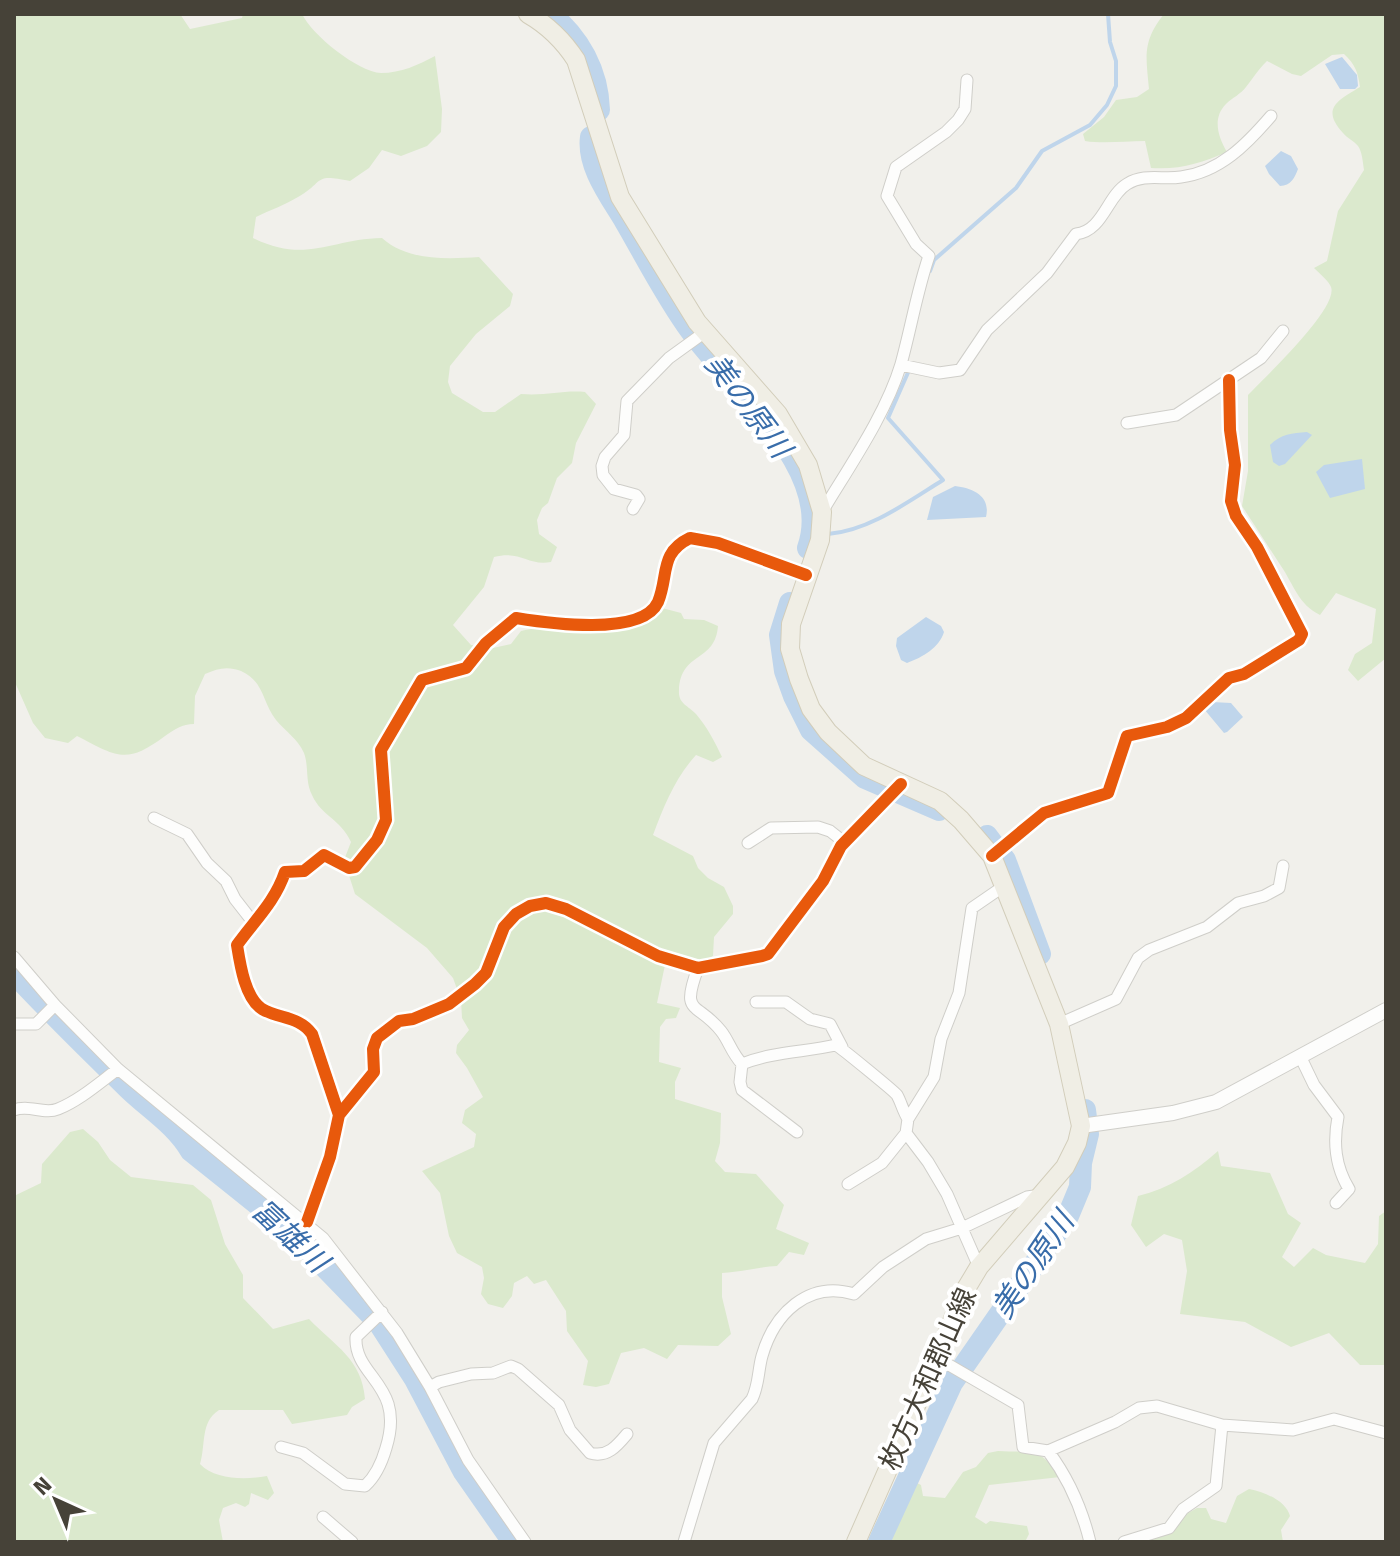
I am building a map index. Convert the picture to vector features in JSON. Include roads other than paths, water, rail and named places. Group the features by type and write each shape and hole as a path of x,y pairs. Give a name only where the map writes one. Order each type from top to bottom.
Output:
{"main road":[{"path":"528,14 563,40 576,60 620,197 705,332 778,414 808,465 822,512 820,540 791,624 790,649 811,709 828,732 864,766 940,801 992,856 1059,1024 1088,1125"},
{"name":"枚方大和郡山線","path":"856,1542 944,1362 964,1292 979,1267 1043,1195 1072,1156 1088,1125"}],"street":[{"path":"822,512 871,427 901,365 918,289 929,256 916,244 887,196 896,167 958,120 965,109 967,80"},
{"path":"901,365 939,373 960,370 987,330 1047,273 1076,234 1082,234 1096,223 1116,192 1125,184 1138,178 1181,177 1228,159 1249,142 1271,116"},
{"path":"1127,423 1176,415 1261,358 1283,331"},
{"path":"633,509 639,499 636,495 614,489 603,475 602,466 605,457 624,435 627,401 669,358 705,332"},
{"path":"992,856 1044,813 1108,793 1127,736 1167,727 1186,718 1229,678 1263,663 1299,640 1302,634 1257,547 1236,516 1231,501 1235,465 1230,430 1229,380"},
{"path":"339,1115 312,1034 307,1026 263,1009 254,1000 244,976 237,945 253,922 260,918 285,872 304,871 324,855 349,868 361,860 377,840 388,814 381,750 422,680 466,668 486,643 516,618 577,626 615,623 649,614 657,604 667,561 673,549 690,538 718,543 806,575"},
{"path":"307,1222 330,1157 339,1115 374,1072 373,1049 377,1038 399,1021 413,1019 449,1004 475,984 486,973 504,927 530,906 546,903 566,909 658,956 698,968 768,954 823,881 844,842 901,784"},
{"path":"154,818 187,834 207,863 226,881 253,922"},
{"path":"748,843 771,828 818,827 830,831 844,842"},
{"path":"1059,1024 1116,999 1138,958 1149,950 1207,927 1238,903 1279,888 1283,866"},
{"path":"848,1184 882,1163 906,1133 908,1119 934,1077 941,1039 959,993 972,908 1004,886"},
{"path":"14,957 49,1010 152,1100 307,1222 323,1238 382,1312 430,1387 468,1460 525,1542"},
{"path":"698,968 689,995 692,1008 724,1034 731,1052 742,1064 742,1090 797,1132"},
{"path":"756,1002 786,1002 810,1019 830,1024 842,1047 893,1090 908,1119"},
{"path":"14,1024 36,1024 49,1010"},
{"path":"1088,1125 1173,1113 1216,1102 1386,1010"},
{"path":"742,1064 758,1058 797,1054 836,1045 842,1047"},
{"path":"1300,1056 1314,1085 1338,1117 1335,1134 1337,1159 1340,1174 1349,1189 1336,1203"},
{"path":"14,1110 24,1106 57,1110 84,1095 118,1069"},
{"path":"906,1133 928,1162 979,1267"},
{"path":"684,1542 703,1486 708,1457 727,1425 752,1399 766,1343 784,1313 798,1300 826,1289 854,1294 883,1267 926,1239 962,1228 1027,1197 1043,1195"},
{"path":"281,1447 303,1453 345,1484 365,1486 370,1481 385,1453 392,1421 385,1394 356,1348 356,1337 382,1312"},
{"path":"944,1362 1018,1405 1023,1447 1048,1451 1115,1422 1139,1408 1157,1406 1222,1425 1293,1430 1334,1419 1386,1433"},
{"path":"430,1387 439,1382 471,1374 493,1373 511,1366 559,1405 570,1430 590,1453 611,1452 627,1434"},
{"path":"1124,1542 1169,1528 1183,1509 1216,1486 1222,1425"},
{"path":"1048,1451 1064,1471 1085,1520 1090,1542"},
{"path":"323,1517 352,1542"}],"water":[{"path":"1342,57 1357,75 1358,86 1355,89 1340,89 1325,64"},
{"path":"1281,151 1291,156 1298,169 1290,183 1284,186 1280,186 1265,166"},
{"path":"1307,432 1312,435 1285,464 1279,466 1273,462 1270,445 1274,441"},
{"path":"1362,459 1365,489 1330,498 1316,472 1324,465"},
{"path":"955,486 983,498 986,517 927,520 933,497"},
{"path":"926,617 941,626 944,632 930,651 907,663 901,660 896,646 897,638"},
{"path":"1212,702 1231,703 1243,717 1224,733 1204,709"}],"waterway":[{"name":"美の原川","path":"550,14 570,33 585,56 595,82 599,110"},
{"path":"930,271 934,260 1016,188 1042,151 1090,125 1107,105 1116,86 1116,61 1110,42 1108,14"},
{"name":"美の原川","path":"591,137 596,170 673,305 794,460 807,489 813,518 808,548"},
{"path":"828,534 873,521 943,480 888,418 910,368"},
{"name":"美の原川","path":"790,603 780,635 785,671 811,730 865,778 939,810"},
{"name":"美の原川","path":"987,836 1005,860 1040,954"},
{"name":"富雄川","path":"14,973 129,1089 171,1125 191,1151 285,1226 379,1323 415,1379 464,1472 513,1542"},
{"name":"美の原川","path":"879,1542 952,1383 1068,1216 1080,1187 1081,1163 1088,1134 1085,1110"}]}
